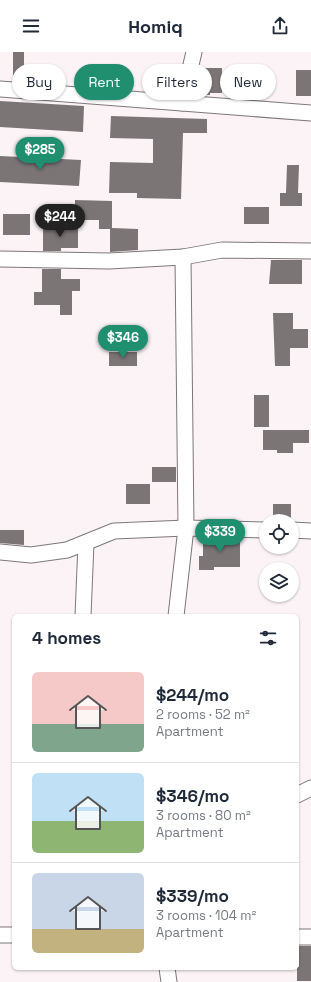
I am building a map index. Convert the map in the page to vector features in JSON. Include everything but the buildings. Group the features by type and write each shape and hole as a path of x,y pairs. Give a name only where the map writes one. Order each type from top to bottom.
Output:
{"street":[{"path":"182,103 194,52"},
{"path":"0,89 311,113"},
{"path":"0,259 109,262 183,258 222,250 311,251"},
{"path":"176,614 186,528 183,258"},
{"path":"0,552 31,555 67,550 114,531 186,528 259,530"},
{"path":"299,530 311,530"},
{"path":"83,614 86,543"},
{"path":"299,793 311,788"},
{"path":"0,935 12,935"},
{"path":"299,937 311,937"},
{"path":"167,970 169,982"}]}
